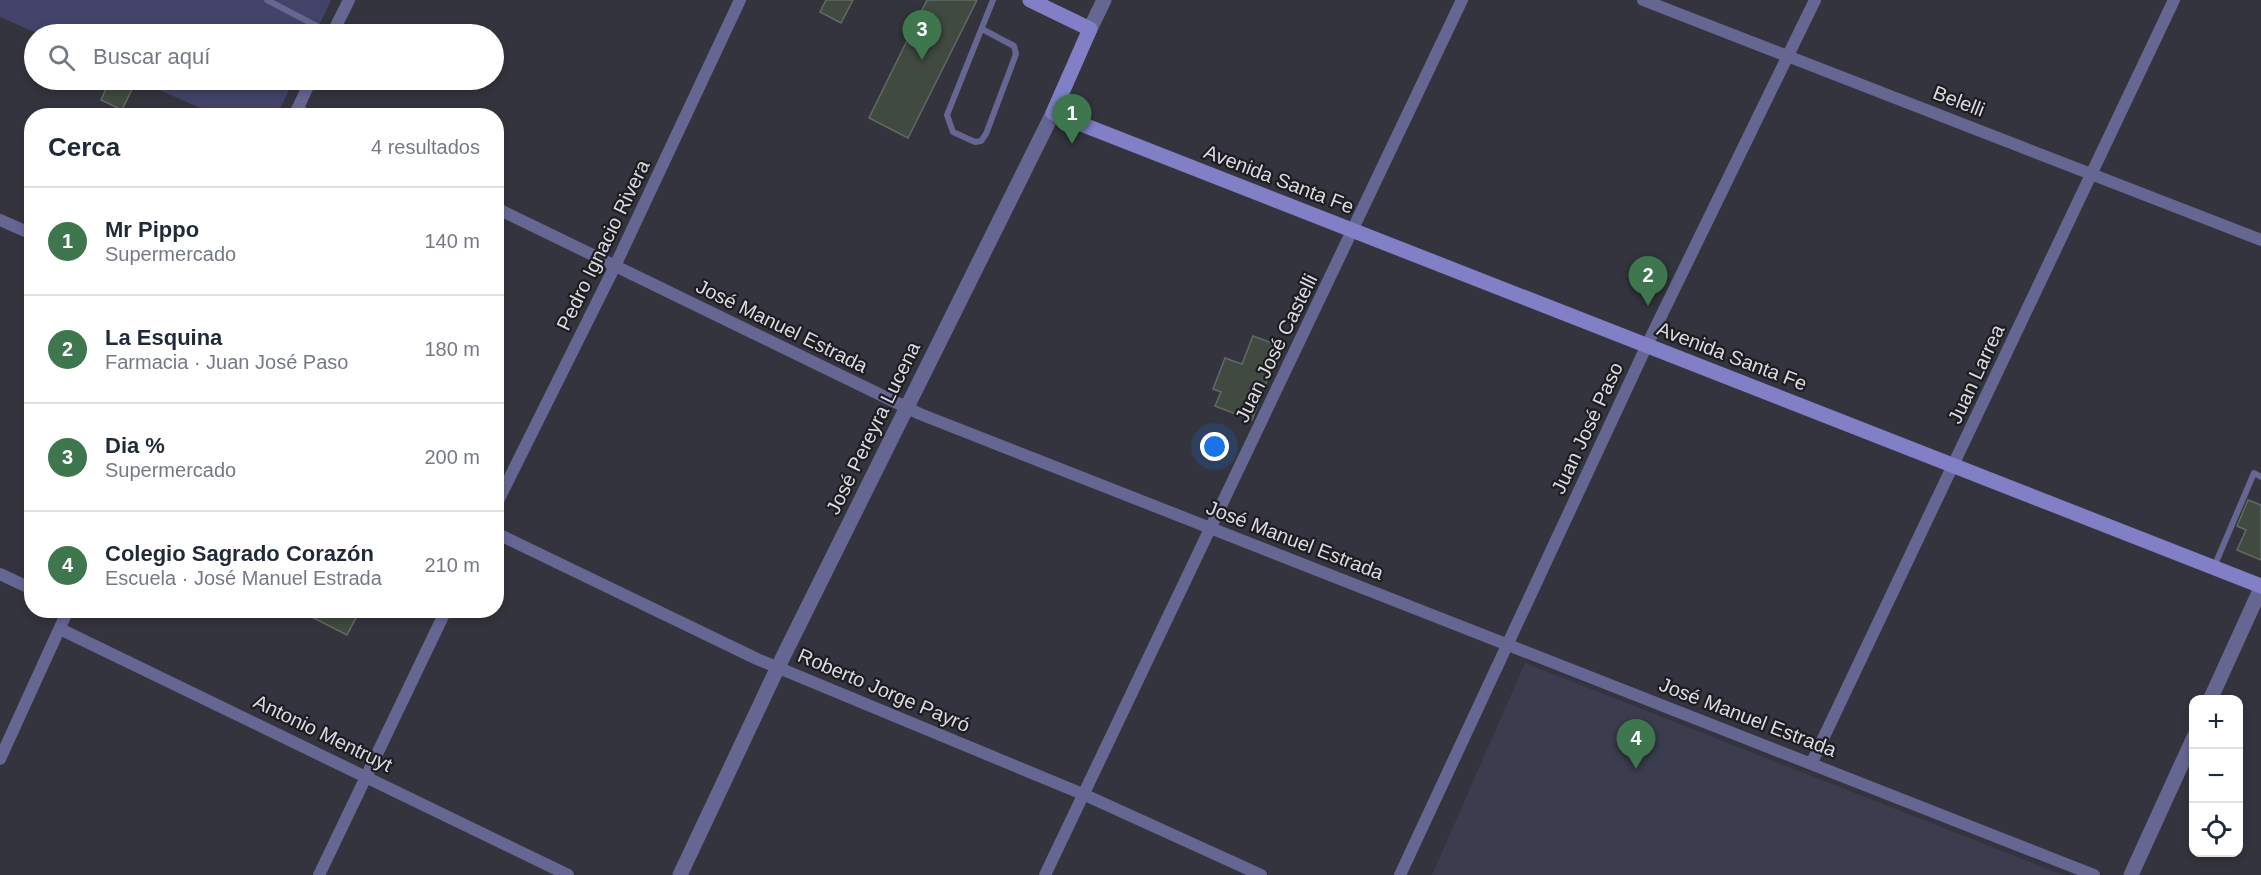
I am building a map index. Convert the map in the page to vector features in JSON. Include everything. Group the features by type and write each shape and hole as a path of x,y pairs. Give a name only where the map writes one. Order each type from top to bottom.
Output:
{"main road":[{"path":"1030,0 1090,29"},
{"name":"José Pereyra Lucena","path":"1053,113 1090,29"},
{"name":"Avenida Santa Fe","path":"1053,113 2261,587"}],"street":[{"path":"337,24 349,0"},
{"name":"Pedro Ignacio Rivera","path":"504,489 615,266 740,0"},
{"name":"José Pereyra Lucena","path":"1090,29 1104,0"},
{"name":"Juan José Castelli","path":"1045,875 1354,231 1462,0"},
{"name":"Belelli","path":"1643,0 2261,240"},
{"name":"Juan José Paso","path":"1400,875 1647,345 1815,0"},
{"name":"Juan Larrea","path":"1812,762 1955,466 2174,0"},
{"path":"298,108 306,90"},
{"name":"José Pereyra Lucena","path":"680,875 778,667 1053,113"},
{"name":"José Manuel Estrada","path":"504,212 907,408 1812,762 2094,875"},
{"path":"0,220 24,230"},
{"name":"Roberto Jorge Payró","path":"504,537 778,667 1085,795 1261,875"},
{"path":"0,574 24,585"},
{"path":"2212,695 2261,587"},
{"path":"0,759 65,618"},
{"path":"319,875 442,618"},
{"name":"Antonio Mentruyt","path":"60,629 367,775 568,875"},
{"path":"2131,875 2189,746"}],"lane":[{"path":"267,0 313,24"},
{"path":"982,29 1014,46 1016,62 986,134 981,141 975,142 953,132 947,115 993,0"},
{"path":"2214,567 2254,473 2261,477"}],"shaded area":[{"path":"0,0 331,0 320,24 24,24 24,27 0,17"},
{"path":"160,90 289,90 280,108 200,108"},
{"path":"1525,663 2063,875 1432,875"}],"building":[{"path":"826,0 853,0 841,23 820,12"},
{"path":"927,0 977,0 908,138 869,118"},
{"path":"106,90 132,90 123,108 101,100"},
{"path":"1253,336 1280,346 1252,420 1215,406 1221,392 1213,389 1225,358 1242,364"},
{"path":"2248,500 2261,505 2261,560 2237,550 2246,530 2237,526"},
{"path":"314,618 356,618 347,635"}],"place":[{"name":"Dia %","path":"922,60"},
{"name":"Mr Pippo","path":"1072,144"},
{"name":"La Esquina","path":"1648,306"},
{"name":"Colegio Sagrado Corazón","path":"1636,769"}]}
